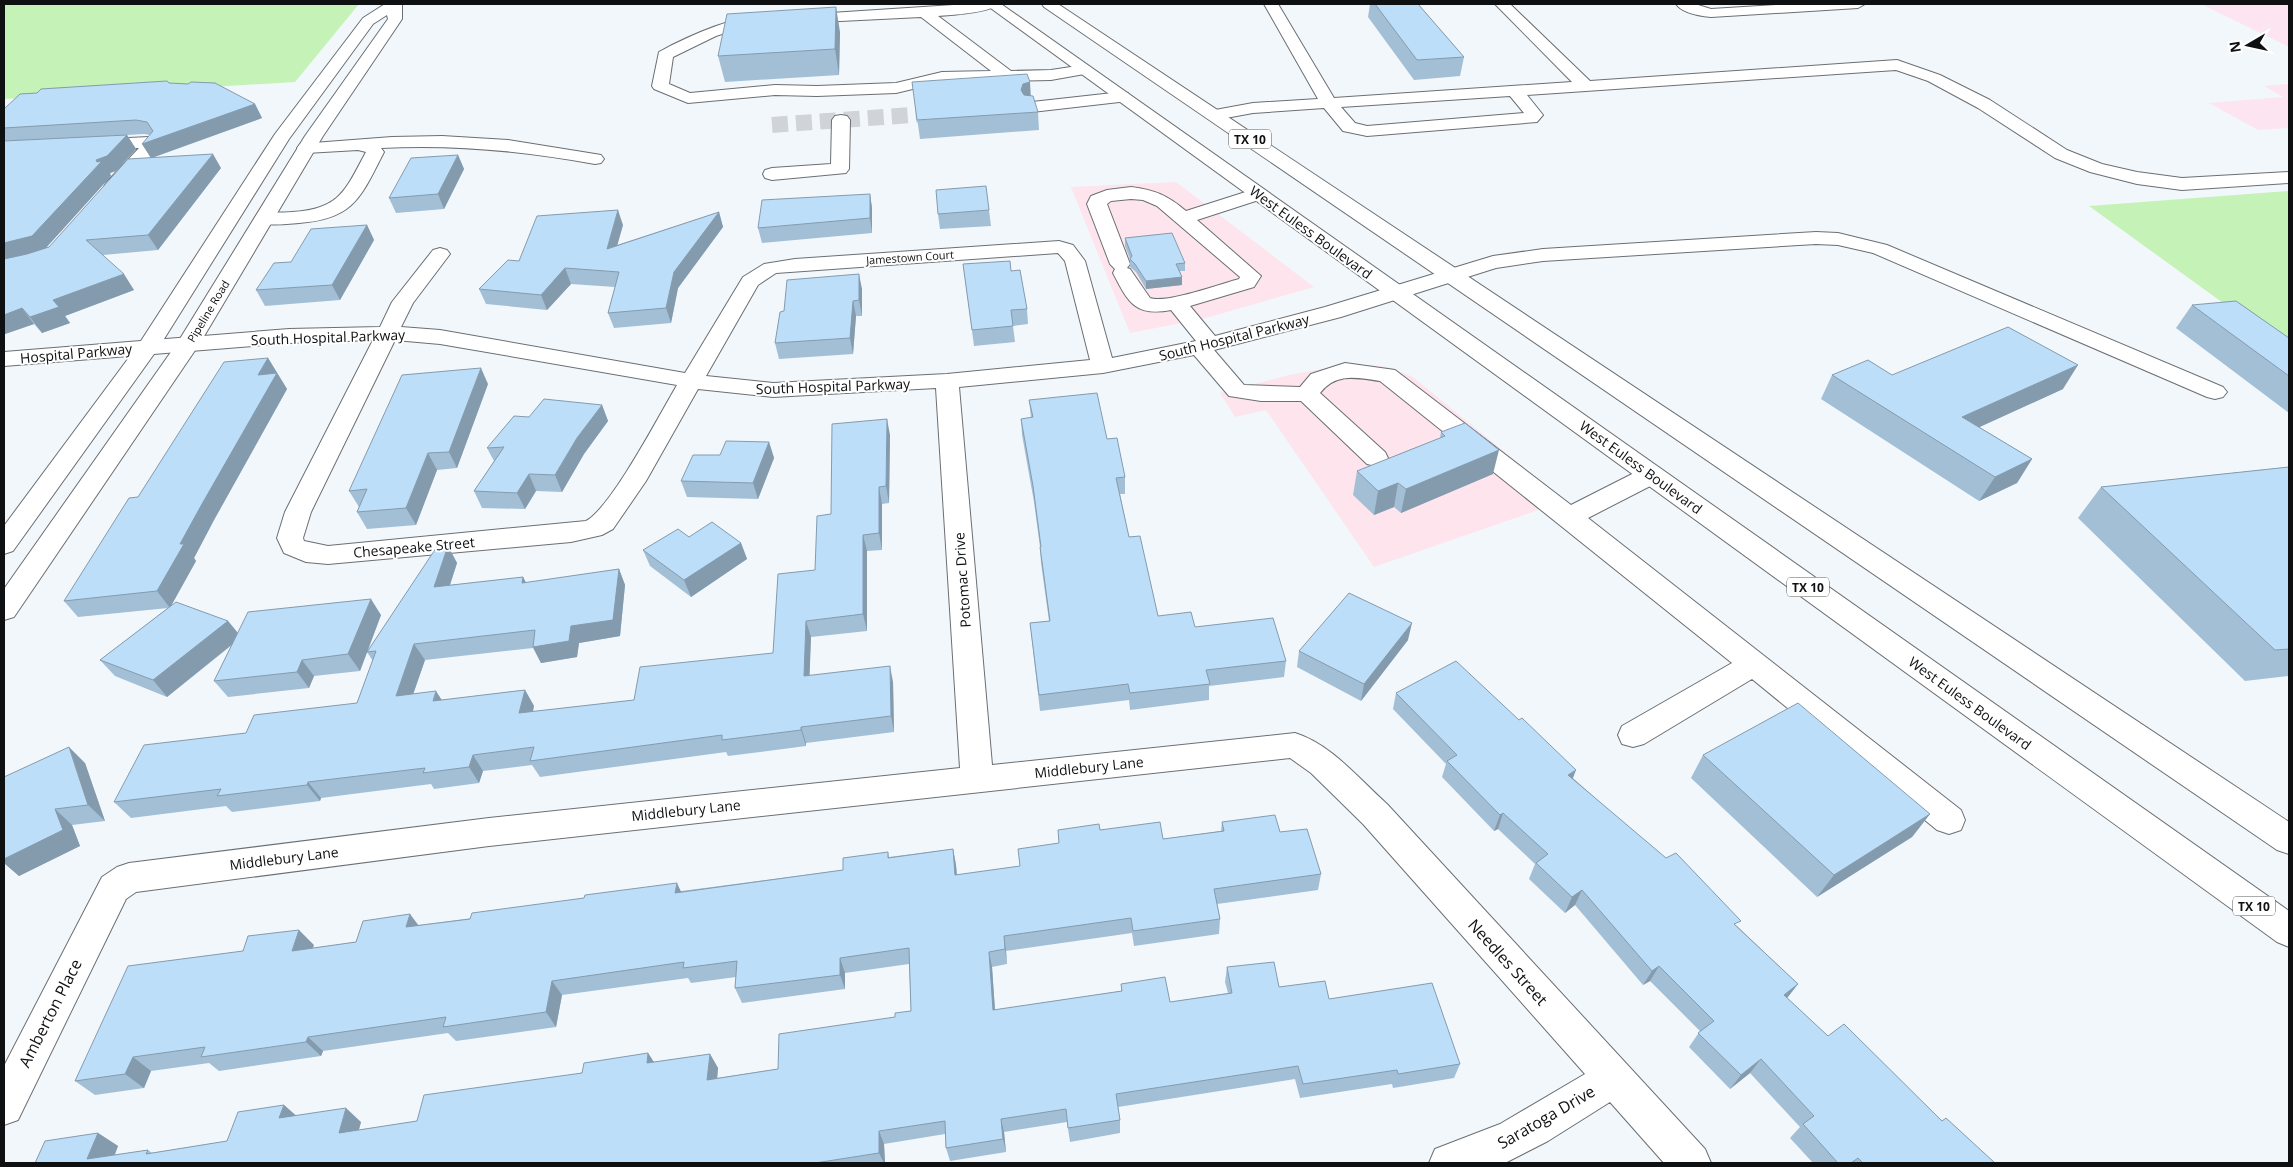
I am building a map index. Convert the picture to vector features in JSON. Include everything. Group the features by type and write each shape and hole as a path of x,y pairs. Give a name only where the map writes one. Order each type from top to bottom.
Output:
{"main road":[{"name":"Pipeline Road","path":"4,545 148,347 281,138 368,21 394,4 395,19 310,142 189,343 4,610"},
{"path":"991,4 959,10 923,10 741,24 702,34 665,55 660,86 688,98 775,90 817,91 896,88 942,77 1051,75 1084,70"},
{"name":"West Euless Boulevard","path":"991,4 2289,931"},
{"name":"TX 10","path":"1049,4 2289,840"},
{"path":"1271,4 1329,103 1346,124 1357,130 1531,118 1534,115 1531,109 1515,91"},
{"path":"1502,4 1587,86"},
{"path":"1683,4 1699,11 1711,13 1858,4"},
{"path":"923,10 1008,76"},
{"path":"1167,129 1215,115 1254,108 1897,65 1934,78 1984,104 2061,154 2096,168 2137,178 2182,184 2289,178"},
{"path":"1032,107 1122,97"},
{"path":"772,174 840,169 841,120"},
{"path":"281,138 360,145 421,141 503,144 541,148 594,159"},
{"path":"78,145 144,141 149,142 151,145 102,200"},
{"path":"264,220 299,218 338,209 355,190 375,152 372,148 360,145"},
{"path":"1122,194 1147,196 1164,202 1183,218 1251,276 1247,283 1176,303 1159,306 1144,304 1138,301 1122,269 1097,204 1098,200 1107,196 1122,194"},
{"path":"1183,218 1258,194"},
{"name":"South Hospital Parkway","path":"148,347 289,336 387,333 440,337 714,386 773,390 947,381 1103,366 1205,346 1333,312 1493,262 1543,255 1816,238 1838,239 1880,248 2215,392"},
{"name":"Jamestown Court","path":"691,381 750,281 771,268 1059,247 1066,249 1075,261 1103,366"},
{"name":"Chesapeake Street","path":"440,254 403,302 387,333 298,512 290,538 293,547 306,553 328,555 571,533 593,529 604,523 633,481 691,381"},
{"path":"1176,303 1237,391 1261,394 1307,394 1376,458"},
{"name":"Hospital Parkway","path":"4,359 148,347"},
{"path":"1307,394 1319,379 1345,370 1387,375 1569,517 1949,820"},
{"name":"Potomac Drive","path":"947,381 977,779"},
{"path":"1569,517 1651,475"},
{"path":"1633,734 1754,664"},
{"name":"Middlebury Lane","path":"83,948 114,888 129,878 489,832 1295,744 1322,764"},
{"name":"Needles Street","path":"1322,764 1376,814 1691,1163"},
{"name":"Amberton Place","path":"4,1106 83,948"},
{"name":"Saratoga Drive","path":"1449,1163 1465,1160 1512,1140 1614,1078"}],"shaded area":[{"path":"2201,4 2289,4 2289,47"},
{"path":"2289,84 2289,128 2258,130 2209,103 2283,97 2264,86"},
{"path":"1176,182 1314,287 1202,319 1130,333 1071,187"},
{"path":"1368,365 1388,367 1413,377 1564,501 1374,567 1266,410 1235,417 1220,393 1289,375 1337,366"}],"green space":[{"path":"4,4 359,4 295,82 4,99"},
{"path":"2289,191 2289,337 2273,339 2089,206"}],"building":[{"path":"1375,4 1418,4 1464,57 1417,60"},
{"path":"836,7 835,49 718,56 727,14"},
{"path":"1027,74 1030,82 1023,84 1021,90 1024,95 1033,96 1038,112 917,120 912,82"},
{"path":"167,81 169,83 188,84 191,82 215,83 255,104 142,144 153,131 147,122 136,120 4,128 4,109 20,94 37,93 41,89"},
{"path":"127,135 107,156 96,160 97,162 102,161 32,236 4,243 4,141"},
{"path":"213,154 148,235 86,240 124,274 53,300 59,307 30,317 22,308 4,315 4,259 49,247 128,159"},
{"path":"458,155 438,194 389,198 411,158"},
{"path":"986,186 989,210 938,214 936,190"},
{"path":"870,194 870,218 758,228 762,200"},
{"path":"618,210 607,249 719,212 674,272 666,308 608,313 619,272 565,268 541,295 479,289 508,260 519,261 537,216"},
{"path":"367,225 332,285 256,290 274,263 291,262 311,229"},
{"path":"1172,233 1185,263 1176,264 1182,277 1146,281 1130,259 1132,256 1125,238"},
{"path":"1010,261 1011,271 1020,270 1027,309 1011,310 1013,326 972,330 963,264"},
{"path":"859,274 859,300 853,301 850,338 775,343 780,312 784,311 787,280"},
{"path":"2236,301 2289,338 2289,376 2192,305"},
{"path":"2008,327 2078,365 1962,417 2032,459 1995,477 1832,375 1868,360 1892,375"},
{"path":"268,358 258,375 277,373 202,504 180,544 184,544 157,591 64,601 129,498 138,497 224,362"},
{"path":"481,368 449,452 428,453 406,508 357,512 367,489 349,491 402,375"},
{"path":"1097,393 1107,439 1117,438 1125,477 1116,478 1129,537 1140,536 1158,616 1191,612 1195,627 1273,618 1286,661 1206,670 1210,684 1130,693 1128,684 1039,695 1030,623 1050,621 1033,486 1021,419 1033,417 1029,400"},
{"path":"544,399 602,405 577,438 555,475 529,474 517,493 474,491 504,447 487,448 514,416 529,417"},
{"path":"887,419 886,486 879,487 879,533 863,535 863,614 806,621 804,676 890,666 891,716 801,727 801,730 722,740 722,735 530,761 534,747 473,755 469,767 423,773 425,768 308,782 307,785 217,796 221,789 114,802 144,745 246,733 254,715 357,703 376,651 367,652 440,542 448,546 434,587 523,577 522,583 619,569 613,620 571,626 569,641 533,647 535,630 414,644 396,696 436,691 433,701 525,690 519,713 634,700 640,667 773,653 778,574 815,570 817,516 831,514 832,424"},
{"path":"1465,423 1499,450 1406,489 1398,483 1378,491 1357,471 1445,436 1441,432"},
{"path":"726,441 769,442 753,483 681,481 693,455 720,455"},
{"path":"2289,467 2289,649 2275,650 2101,487"},
{"path":"712,522 741,543 684,580 643,550 678,529 689,537"},
{"path":"1349,593 1412,623 1364,684 1299,651"},
{"path":"371,599 348,654 302,660 297,672 214,681 248,612"},
{"path":"176,602 228,621 153,680 100,660"},
{"path":"1456,661 1519,720 1522,718 1576,770 1568,775 1666,858 1676,853 1741,921 1734,924 1798,984 1784,995 1828,1036 1844,1024 1942,1121 1946,1118 1995,1163 1863,1163 1858,1158 1851,1163 1838,1163 1803,1124 1814,1116 1761,1059 1741,1075 1698,1033 1714,1021 1659,966 1652,971 1582,890 1572,897 1536,863 1548,854 1503,813 1500,815 1447,761 1457,755 1396,693"},
{"path":"1798,703 1930,814 1834,875 1703,755"},
{"path":"69,747 88,805 55,809 63,830 4,859 4,777"},
{"path":"1275,815 1280,832 1307,829 1321,874 1214,889 1220,919 1133,931 1131,918 1004,936 1005,949 989,952 993,1010 1122,991 1121,984 1165,977 1170,1002 1232,993 1227,967 1274,962 1279,987 1325,981 1329,999 1432,983 1460,1064 1398,1074 1397,1070 1303,1084 1298,1066 1116,1094 1120,1120 1068,1128 1066,1109 1001,1119 1003,1139 946,1148 945,1121 879,1131 879,1153 815,1163 35,1163 45,1141 98,1133 87,1159 148,1150 146,1154 227,1141 238,1112 284,1105 279,1118 346,1108 339,1133 417,1121 424,1095 582,1073 584,1063 648,1053 647,1063 710,1054 707,1080 778,1069 779,1034 895,1017 895,1013 911,1011 909,948 840,958 840,975 735,988 737,961 683,968 684,962 552,981 546,1012 443,1027 446,1017 308,1037 306,1042 201,1057 205,1047 133,1057 125,1074 75,1081 128,966 243,951 248,936 299,930 292,951 356,942 363,921 410,914 406,927 470,919 472,913 677,883 675,893 843,870 843,858 888,852 888,858 953,849 955,875 1020,866 1018,849 1059,843 1058,830 1099,824 1100,830 1160,822 1163,839 1224,831 1222,822"}],"tunnel":[{"path":"772,125 953,112"}]}
